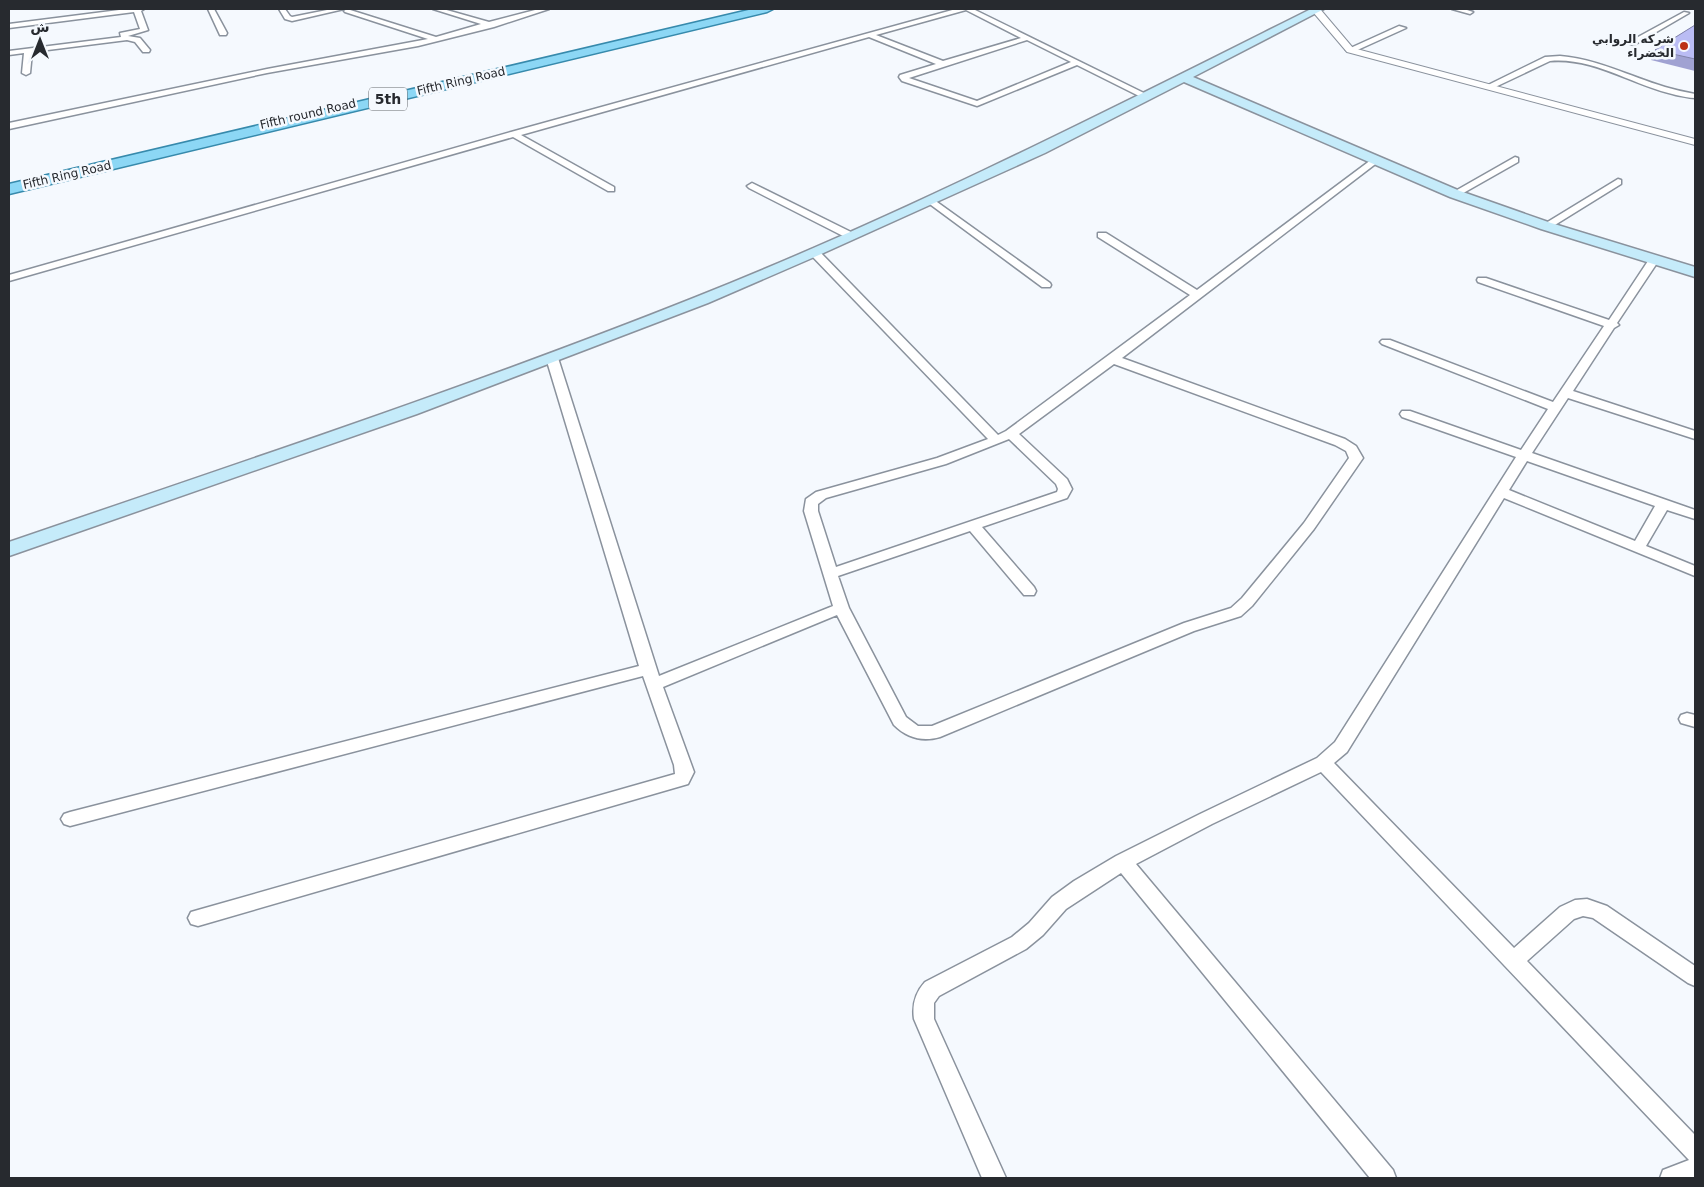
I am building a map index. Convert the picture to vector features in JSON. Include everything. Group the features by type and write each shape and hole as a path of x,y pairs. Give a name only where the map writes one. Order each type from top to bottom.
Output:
{"main road":[{"name":"Fifth round Road","path":"9,184 754,9"},
{"name":"Fifth Ring Road","path":"9,189 398,94 767,9"},
{"path":"9,550 410,410 702,300 851,236 1040,150 1315,9"},
{"path":"1182,77 1455,194 1546,226 1695,272"}],"street":[{"path":"76,38 86,40 143,31 137,9"},
{"path":"9,26 73,21 141,9"},
{"path":"211,9 222,33"},
{"path":"282,9 287,18 292,19 344,10 437,39"},
{"path":"436,9 491,25"},
{"path":"527,9 537,11"},
{"path":"9,126 249,74 376,53 437,39 546,9"},
{"path":"9,278 514,134 963,9"},
{"path":"968,9 1146,96"},
{"path":"1315,9 1350,50 1695,142"},
{"path":"1455,9 1470,12"},
{"path":"1676,11 1695,15"},
{"path":"1631,43 1686,13"},
{"path":"1350,50 1402,28"},
{"path":"869,35 943,64"},
{"path":"9,53 127,38 137,40 146,50"},
{"path":"1027,38 903,77 904,79 977,104 1076,63"},
{"path":"26,72 28,50"},
{"path":"1488,88 1548,59 1556,58 1606,68 1662,89 1693,96"},
{"path":"514,134 611,189"},
{"path":"1113,360 1340,442 1351,449 1356,458 1309,526 1247,602 1236,612 1189,627 934,732 919,734 910,731 900,721 841,608 810,511 811,502 815,498 997,441 1011,434 1113,360 1375,160"},
{"path":"1455,194 1515,160"},
{"path":"1546,226 1618,182"},
{"path":"752,186 851,236"},
{"path":"930,200 1046,285"},
{"path":"1102,235 1197,295"},
{"path":"814,252 997,441"},
{"path":"994,1178 924,1019 922,1005 925,997 932,989 1019,943 1036,929 1059,903 1123,862 1206,819 1323,763 1341,747 1524,455 1613,325 1654,260"},
{"path":"1482,280 1613,325"},
{"path":"1386,342 1556,408"},
{"path":"198,918 682,779 685,772 683,765 651,677 552,358"},
{"path":"1566,393 1695,435"},
{"path":"1406,414 1695,516"},
{"path":"829,574 974,526 1064,493 1065,489 1062,482 1011,434"},
{"path":"1501,492 1695,571"},
{"path":"1638,548 1663,504"},
{"path":"974,526 1029,591"},
{"path":"70,819 651,677 841,608"},
{"path":"1323,763 1695,1151"},
{"path":"1123,862 1385,1178"},
{"path":"1513,961 1567,913 1576,907 1588,907 1600,912 1695,977"},
{"path":"1671,1178 1695,1169"}],"building":[{"path":"1695,25 1695,59 1655,50"}],"place":[{"name":"شركه الروابي الخضراء","path":"1684,46"}]}
